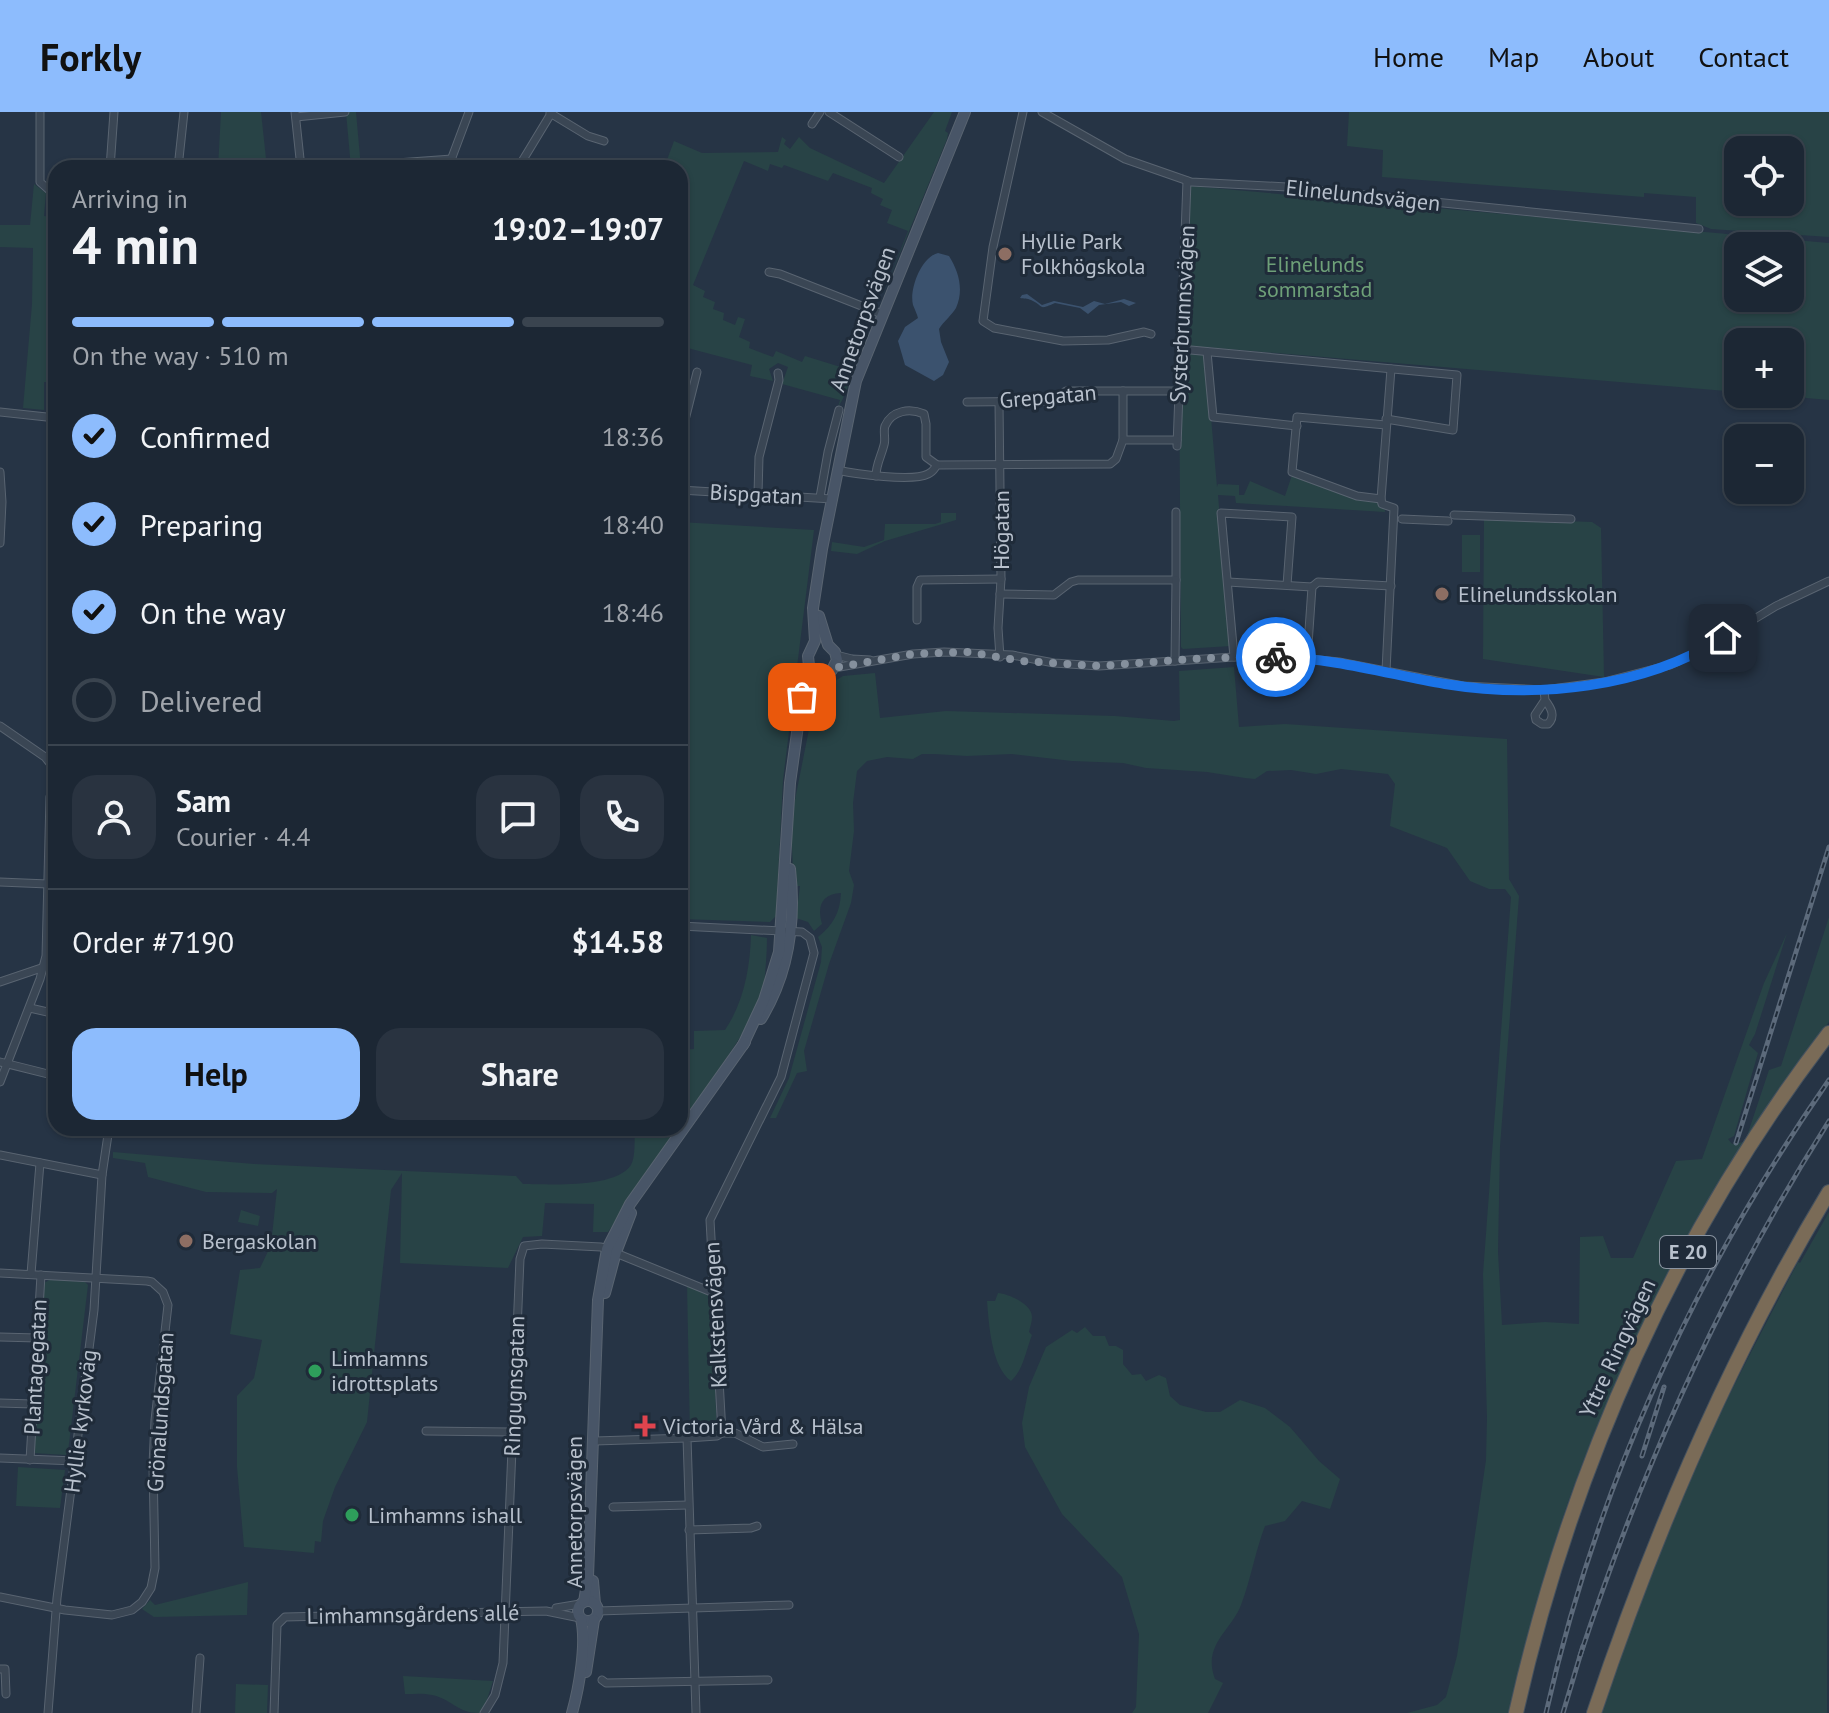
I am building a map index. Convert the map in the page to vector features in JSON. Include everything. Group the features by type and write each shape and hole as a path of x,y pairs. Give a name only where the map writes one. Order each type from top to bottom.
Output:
{"highway":[{"name":"Yttre Ringvägen","path":"1516,1713 1543,1604 1580,1488 1640,1345 1671,1282 1723,1190 1777,1104 1829,1033"},
{"path":"1594,1713 1622,1630 1681,1479 1752,1329 1826,1198"}],"main road":[{"name":"Annetorpsvägen","path":"813,647 813,608 826,498 837,470 856,381 963,112"},
{"name":"Annetorpsvägen","path":"817,582 819,617 828,645"},
{"path":"828,645 836,655 829,671 816,672 809,666 808,656 813,647 828,645"},
{"name":"Annetorpsvägen","path":"688,1123 773,1001 782,978 792,888 786,832 800,709 809,666"},
{"name":"Annetorpsvägen","path":"800,709 816,681 829,671"},
{"name":"Annetorpsvägen","path":"580,1618 586,1622 590,1608 588,1577 593,1419 599,1324 612,1251 648,1179 678,1136"},
{"name":"Annetorpsvägen","path":"575,1713 586,1673 593,1590 593,1419"},
{"name":"Annetorpsvägen","path":"575,1713 583,1632 580,1618"}],"street":[{"path":"40,112 40,182 48,188"},
{"path":"111,160 114,112"},
{"path":"179,160 184,112"},
{"path":"300,160 295,114 345,112"},
{"path":"438,160 452,159 469,112"},
{"path":"523,160 550,112 588,136 604,141"},
{"path":"812,124 820,112"},
{"path":"829,112 899,157"},
{"path":"1023,112 993,247 983,321 994,328 1063,341 1108,340 1144,332 1151,334"},
{"name":"Elinelundsvägen","path":"1042,112 1125,159 1187,181 1287,187 1699,229"},
{"name":"Systerbrunnsvägen","path":"1123,440 1177,443 1187,181"},
{"path":"769,272 882,314"},
{"path":"1180,349 1457,375 1453,430 1386,422 1297,417 1292,472 1357,496 1381,499"},
{"path":"1207,352 1213,417 1297,426"},
{"path":"1386,671 1398,519 1394,508 1382,504 1381,499 1391,369"},
{"path":"688,408 697,372"},
{"path":"758,494 759,457 779,380 778,373"},
{"name":"Grepgatan","path":"967,402 1051,401 1066,391 1178,391"},
{"path":"876,476 877,462 885,443 885,426 901,411 919,411 925,416 926,457 937,465 1110,464 1116,459 1123,440 1123,391"},
{"name":"Högatan","path":"999,402 1000,657"},
{"name":"Annetorpsvägen","path":"826,498 828,452 839,410"},
{"path":"0,412 48,417"},
{"path":"837,470 876,476 926,476 937,465"},
{"path":"0,472 0,543"},
{"name":"Bispgatan","path":"688,490 826,498"},
{"path":"1175,661 1176,512"},
{"path":"1234,657 1221,513 1292,517 1287,585"},
{"path":"1398,519 1571,519"},
{"path":"917,620 917,587 920,580 1001,579"},
{"path":"1000,594 1054,595 1078,580 1176,580"},
{"path":"829,671 913,654 968,652 1099,666 1234,657 1307,659 1463,686 1544,690 1604,682 1670,665 1706,648 1776,606 1829,581"},
{"path":"1228,582 1312,587 1318,582 1391,586"},
{"path":"1307,659 1312,587"},
{"path":"836,655 884,660"},
{"path":"1544,690 1545,700"},
{"path":"0,726 48,762"},
{"path":"0,882 48,884 46,956 30,1008 4,1063 0,1082"},
{"path":"688,926 786,931"},
{"name":"Kalkstensvägen","path":"722,1433 710,1220 781,1077 814,959 810,938 802,932 786,931"},
{"path":"0,982 48,966"},
{"path":"30,1008 48,1012"},
{"path":"4,1063 48,1074"},
{"name":"Hyllie kyrkoväg","path":"48,1713 57,1608 96,1277 102,1175 108,1136"},
{"path":"0,1155 102,1175"},
{"name":"Plantagegatan","path":"31,1274 40,1163"},
{"name":"Ringugnsgatan","path":"484,1713 495,1695 502,1671 520,1259 524,1246 574,1245 612,1251"},
{"path":"612,1251 714,1293"},
{"path":"0,1273 96,1277"},
{"name":"Plantagegatan","path":"30,1460 41,1275"},
{"name":"Grönalundsgatan","path":"57,1608 119,1615 142,1602 155,1576 153,1458 168,1305 165,1295 152,1282 96,1277"},
{"path":"0,1337 37,1338"},
{"path":"0,1403 33,1404"},
{"path":"426,1431 512,1432"},
{"path":"595,1441 735,1433 763,1447 793,1444"},
{"path":"687,1438 696,1713"},
{"path":"0,1458 75,1461"},
{"path":"613,1507 688,1505"},
{"path":"689,1530 757,1526"},
{"path":"0,1597 57,1608"},
{"name":"Limhamnsgårdens allé","path":"274,1713 277,1625 281,1618 789,1605"},
{"name":"Limhamnsgårdens allé","path":"546,1611 580,1618"},
{"path":"196,1713 200,1658"},
{"path":"0,1669 5,1669 7,1673 6,1694"},
{"path":"602,1680 606,1683 768,1680"}],"green space":[{"path":"221,112 261,112 266,160 218,160"},
{"path":"346,112 356,112 360,160 350,160"},
{"path":"934,112 952,112 945,131 948,133 947,139 882,297 908,231 887,223 892,210 880,205 883,199 871,193 872,188 833,173 828,181 784,165 782,168 770,164 768,171 744,161 693,285 705,291 703,297 715,302 713,309 724,313 723,320 735,325 738,317 745,319 739,337 750,342 749,348 773,357 776,351 802,362 805,356 847,369 852,357 849,384 838,407 840,400 782,384 788,367 778,363 769,369 773,381 750,376 752,365 688,348 688,160 667,160 674,141 702,153 778,152 782,137 790,149 799,137 810,148 884,183"},
{"path":"1349,112 1829,112 1829,237 1804,235 1804,232 1711,229 1696,223 1696,197 1644,193 1644,197 1382,177 1383,150 1347,146"},
{"path":"34,184 46,193 44,216 48,216 48,382 44,382 44,410 23,408 32,304 33,248 0,247 0,225 30,225"},
{"name":"Elinelunds sommarstad","path":"1190,186 1724,234 1724,312 1804,312 1804,241 1829,243 1829,400 1804,398 1804,328 1724,328 1724,391 1205,347 1217,487 1218,484 1239,485 1239,495 1244,495 1250,481 1285,496 1292,475 1335,490 1384,500 1385,512 1236,503 1235,496 1218,495 1231,646 1183,649 1179,355 1196,347 1185,345"},
{"path":"941,513 956,513 956,520 885,541 857,554 831,551 832,542 864,547 884,540 885,524 941,522"},
{"path":"1484,518 1592,522 1601,528 1604,677 1483,659"},
{"path":"688,522 814,530 783,780 776,916 770,922 688,919"},
{"path":"1462,535 1480,535 1480,572 1462,572"},
{"path":"1234,667 1239,727 1285,724 1507,739 1509,879 1519,896 1500,1147 1498,1252 1502,1325 1545,1322 1579,1324 1580,1237 1603,1236 1611,1258 1633,1258 1676,1161 1702,1159 1764,983 1787,933 1749,1045 1758,1053 1734,1136 1728,1139 1732,1144 1744,1142 1694,1226 1649,1312 1589,1445 1545,1573 1509,1713 1407,1713 1437,1705 1446,1697 1457,1656 1486,1460 1483,1274 1511,897 1505,889 1489,889 1470,881 1447,848 1390,826 1395,784 1388,774 1341,769 1316,774 1291,770 1267,771 1255,779 1123,763 1012,754 922,754 913,759 887,757 867,761 857,771 853,803 854,831 849,871 854,885 851,903 829,964 804,1051 807,1071 797,1073 776,1118 770,1118 789,1078 821,962 822,947 818,937 835,918 841,893 829,896 822,902 822,924 814,931 808,922 796,918 800,886 796,886 793,872 791,820 813,709 828,685 843,676 875,673 880,718 946,711 1115,716 1174,721 1180,720 1179,671"},
{"path":"1829,917 1829,1022 1746,1139 1769,1070 1781,1066"},
{"path":"751,935 767,938 761,999 742,1035 688,1114 688,1049 694,1049 694,1031 725,1030 737,1008 749,960"},
{"name":"Limhamns idrottsplats","path":"635,1136 673,1136 608,1232 593,1232 594,1204 545,1203 542,1236 523,1237 508,1268 400,1263 402,1173 391,1190 367,1422 335,1487 323,1521 321,1542 315,1541 314,1553 244,1547 237,1467 237,1396 254,1378 262,1340 230,1334 240,1270 260,1268 271,1245 277,1189 272,1193 206,1192 148,1177 145,1163 113,1158 113,1152 254,1164 516,1176 523,1184 564,1184 597,1182 623,1173 631,1165"},
{"path":"241,1210 260,1216 258,1226 238,1222"},
{"path":"1829,1212 1827,1713 1601,1713 1650,1575 1697,1462 1798,1262"},
{"path":"51,1279 85,1282 88,1285 66,1455 33,1453 44,1283"},
{"path":"687,1284 711,1294 717,1433 690,1435"},
{"path":"998,1293 1024,1304 1032,1317 1029,1332 1032,1335 1021,1366 1011,1381 999,1365 990,1332 987,1301 995,1301"},
{"path":"1085,1327 1093,1336 1105,1336 1109,1346 1123,1350 1123,1364 1132,1375 1141,1374 1146,1381 1159,1375 1166,1378 1170,1396 1180,1405 1206,1412 1220,1412 1240,1400 1265,1408 1290,1427 1319,1461 1340,1479 1330,1509 1302,1501 1285,1521 1265,1526 1241,1605 1219,1639 1212,1657 1215,1679 1223,1683 1208,1713 1132,1713 1136,1707 1139,1634 1122,1577 1062,1514 1025,1447 1022,1423 1029,1387 1046,1347 1072,1330 1077,1333"},
{"path":"18,1467 65,1470 60,1508 16,1506"},
{"path":"248,1582 247,1615 154,1617 142,1609 150,1600 155,1605"},
{"path":"403,1676 493,1681 485,1706 479,1713 465,1711 432,1695 405,1694"},
{"path":"236,1684 268,1685 267,1713 235,1713"}],"water":[{"path":"938,253 949,256 960,288 956,308 939,329 949,362 943,375 934,381 905,365 898,341 905,327 918,318 912,299 918,275 926,261"},
{"path":"1027,294 1042,305 1054,301 1083,307 1094,301 1105,304 1124,299 1136,303 1129,306 1121,302 1099,305 1088,314 1080,308 1055,303 1043,307 1030,299 1020,298"}],"railway":[{"path":"1736,1143 1829,847"},
{"path":"1546,1713 1593,1544 1656,1383 1735,1228 1829,1080"},
{"path":"1580,1656 1630,1517 1688,1381 1754,1249 1829,1121"},
{"path":"1642,1456 1664,1387"},
{"path":"1563,1713 1583,1646"}],"way so far":[{"path":"802,697 800,709 818,678 834,668 913,654 968,652 1022,661 1099,666 1205,658 1276,657"}],"place":[{"name":"Hyllie Park Folkhögskola","path":"1005,254"},
{"name":"Elinelundsskolan","path":"1442,594"},
{"name":"Bergaskolan","path":"186,1241"},
{"name":"Limhamns idrottsplats","path":"315,1371"},
{"name":"Victoria Vård & Hälsa","path":"645,1426"},
{"name":"Limhamns ishall","path":"352,1515"}],"route":[{"path":"1276,657 1339,662 1463,686 1544,690 1604,682 1670,665 1723,638"}]}
